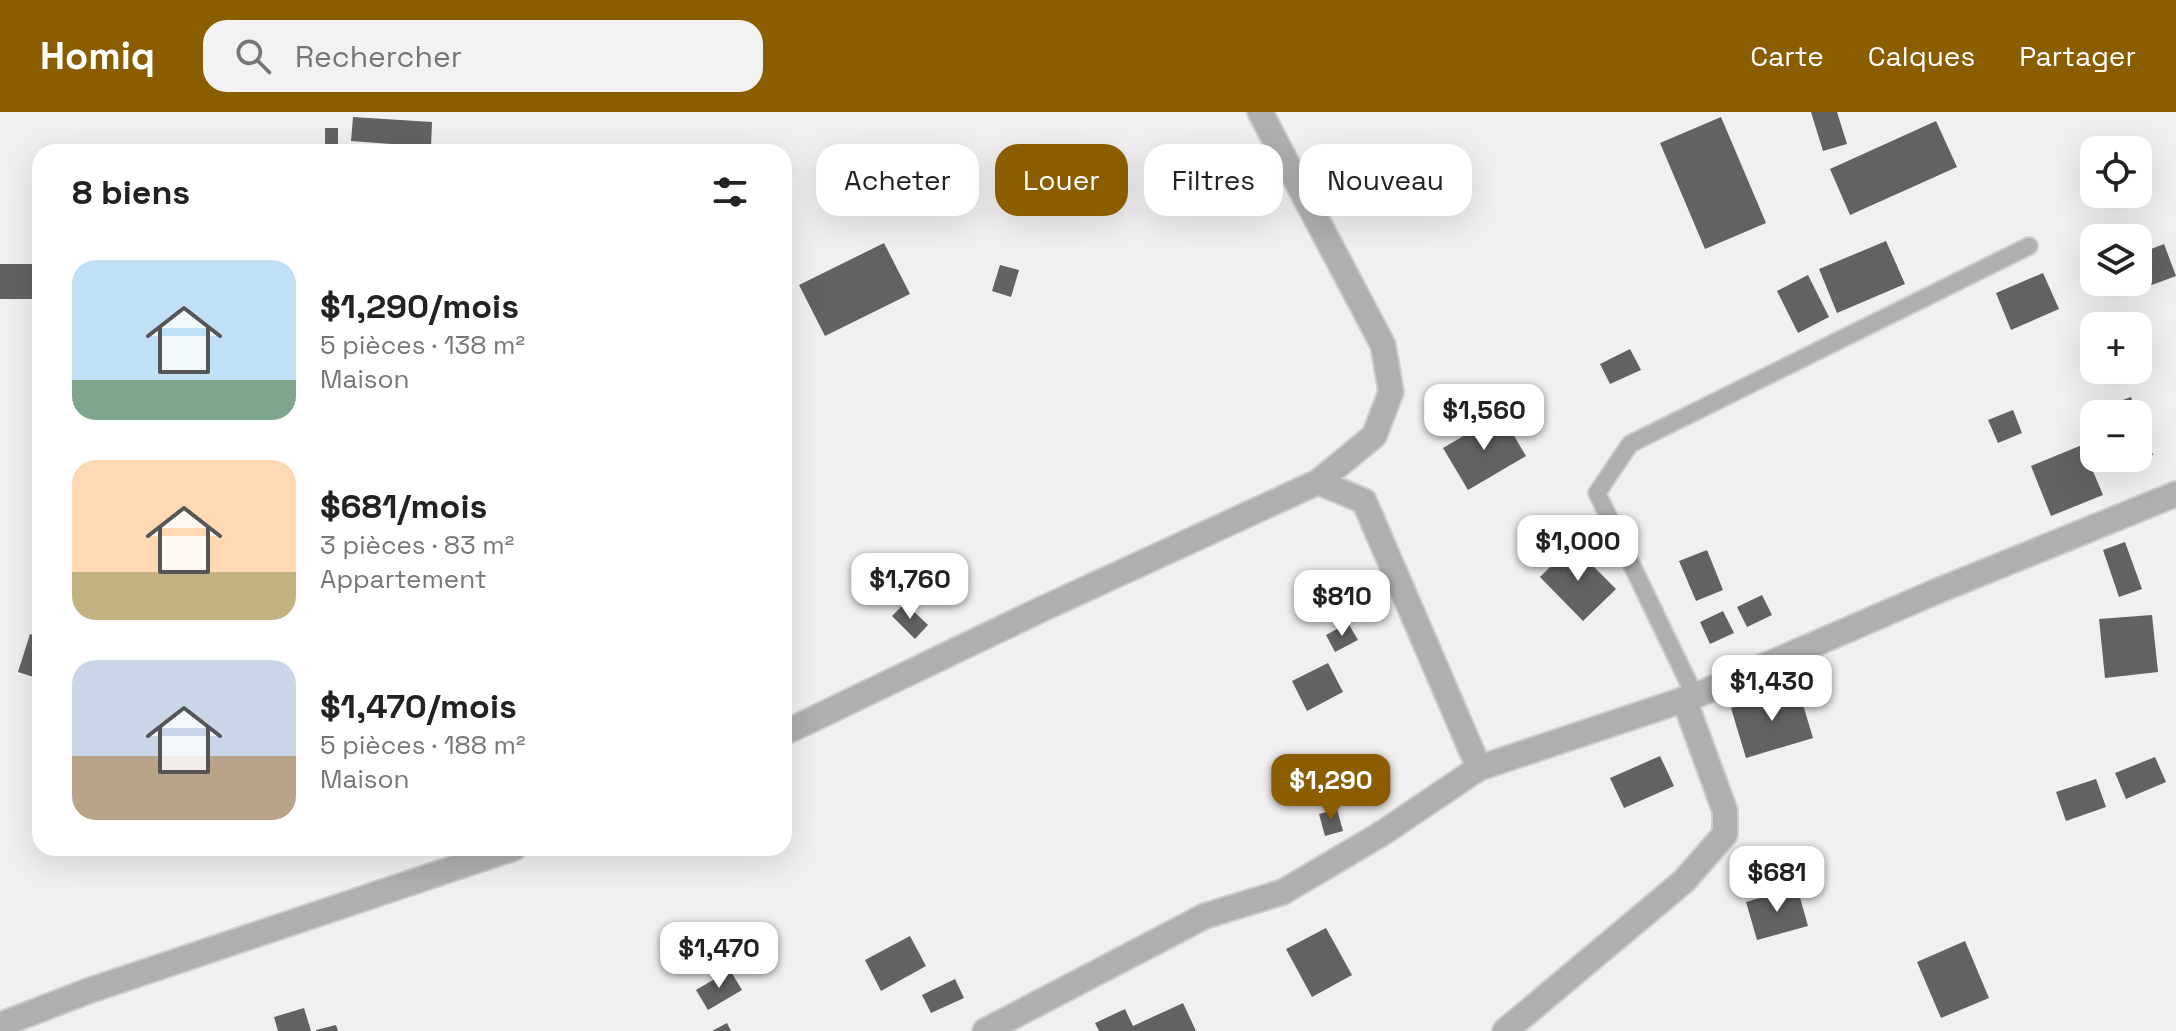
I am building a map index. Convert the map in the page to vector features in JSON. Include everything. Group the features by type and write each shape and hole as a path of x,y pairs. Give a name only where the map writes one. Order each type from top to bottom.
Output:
{"street":[{"path":"792,729 1318,482 1374,436 1391,392 1383,345 1260,112"},
{"path":"1318,482 1364,501 1479,768"},
{"path":"985,1031 1205,916 1283,892 1381,834 1479,768 1690,698 1935,592 2176,494"},
{"path":"1505,1031 1684,881 1725,834 1725,811 1690,698"},
{"path":"0,1025 88,991 490,856"}],"lane":[{"path":"1690,698 1597,493 1630,444 2029,246"}],"building":[{"path":"1811,112 1837,112 1847,144 1823,151"},
{"path":"353,117 432,122 431,144 351,141"},
{"path":"1721,117 1766,223 1705,249 1660,143"},
{"path":"1936,121 1957,167 1850,215 1830,169"},
{"path":"325,128 338,128 338,144 325,144"},
{"path":"1886,241 1905,284 1837,313 1819,269"},
{"path":"884,243 910,294 825,336 799,285"},
{"path":"2164,244 2176,276 2152,285 2152,249"},
{"path":"0,264 32,264 32,299 0,299"},
{"path":"1000,265 1019,270 1011,297 992,291"},
{"path":"2043,273 2059,309 2011,330 1996,293"},
{"path":"1808,275 1829,317 1798,333 1777,291"},
{"path":"1630,349 1641,370 1610,384 1600,364"},
{"path":"2013,410 2022,433 1998,443 1988,420"},
{"path":"1501,414 1526,456 1468,490 1443,448"},
{"path":"2080,446 2080,472 2093,472 2103,495 2051,516 2031,466"},
{"path":"2125,542 2142,589 2119,597 2103,550"},
{"path":"1572,545 1616,589 1583,621 1540,577"},
{"path":"1707,550 1723,590 1696,601 1679,561"},
{"path":"1762,595 1772,615 1747,627 1737,607"},
{"path":"905,603 928,625 915,639 892,616"},
{"path":"1723,611 1734,633 1710,644 1700,622"},
{"path":"2152,615 2158,672 2105,678 2099,619"},
{"path":"1348,623 1358,640 1335,652 1326,635"},
{"path":"30,634 32,635 32,676 18,672"},
{"path":"1328,663 1343,692 1307,711 1292,681"},
{"path":"1798,688 1813,738 1746,758 1731,708"},
{"path":"1660,756 1674,786 1624,808 1610,778"},
{"path":"2155,757 2166,782 2126,799 2115,773"},
{"path":"2096,779 2106,807 2066,821 2056,792"},
{"path":"1337,809 1343,831 1325,836 1319,814"},
{"path":"1797,887 1808,926 1757,940 1746,902"},
{"path":"1326,928 1352,975 1312,997 1286,949"},
{"path":"910,936 926,966 881,991 865,960"},
{"path":"1965,941 1989,998 1941,1018 1917,962"},
{"path":"730,970 742,990 708,1010 696,990"},
{"path":"955,979 964,998 931,1013 922,995"},
{"path":"1183,1003 1196,1031 1099,1031 1095,1023 1125,1009 1133,1026"},
{"path":"304,1008 311,1031 278,1031 274,1017"},
{"path":"727,1023 731,1031 712,1031"},
{"path":"336,1025 338,1031 316,1031 316,1030"}]}
